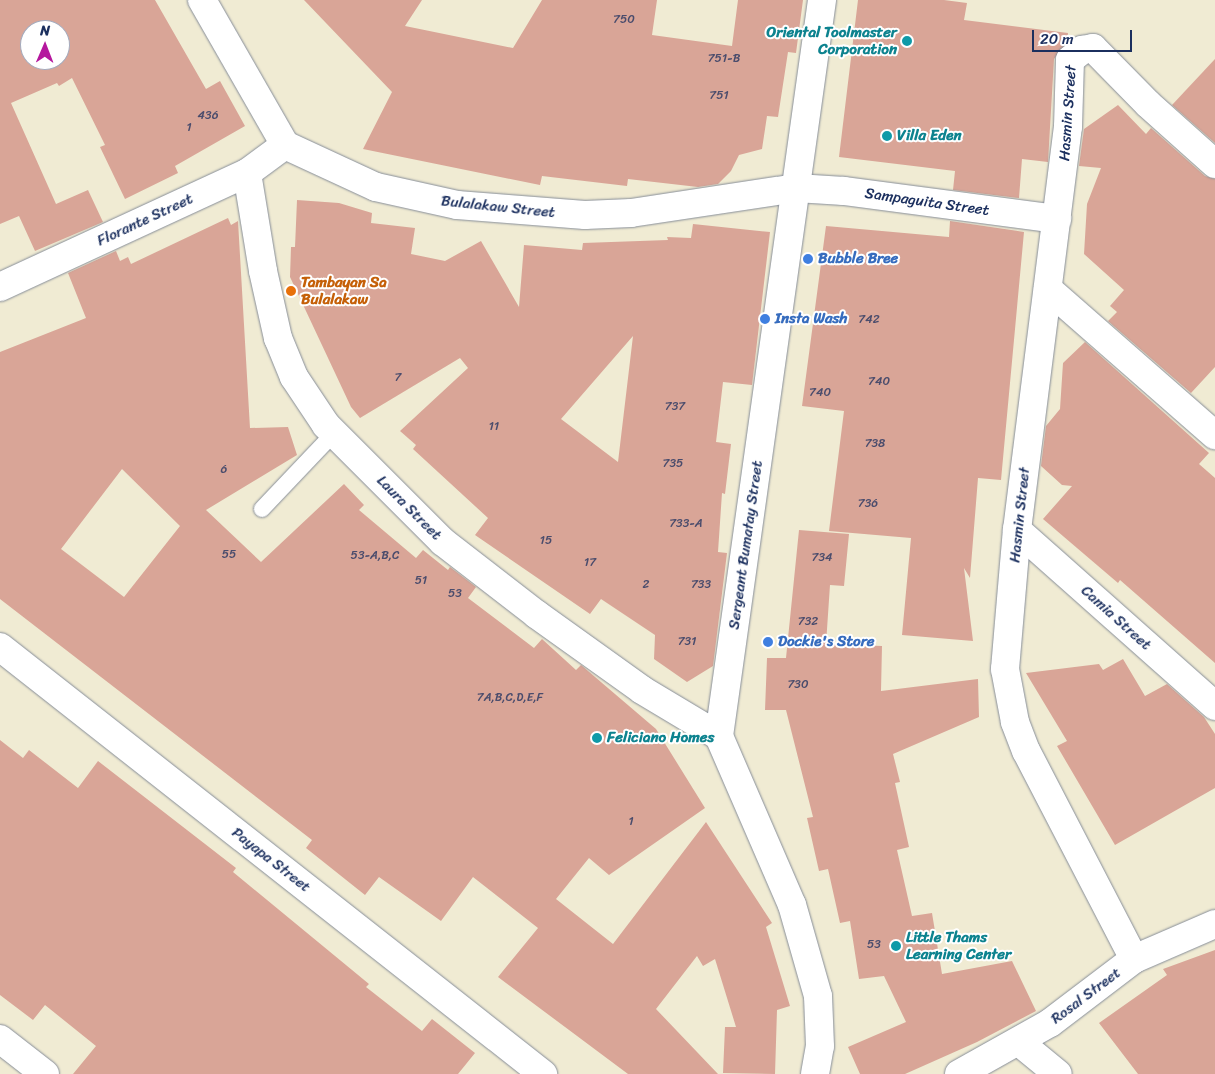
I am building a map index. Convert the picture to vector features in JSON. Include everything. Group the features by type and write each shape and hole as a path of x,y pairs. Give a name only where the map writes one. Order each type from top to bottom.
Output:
{"street":[{"path":"202,0 285,146"},
{"name":"Sergeant Bumatay Street","path":"719,736 822,0"},
{"name":"Hasmin Street","path":"1134,959 1026,751 1016,722 1005,669 1017,530 1068,127 1070,60 1082,50 1093,48 1148,104 1215,164"},
{"name":"Florante Street","path":"0,287 247,173 285,146"},
{"name":"Bulalakaw Street","path":"285,146 376,186 457,205 534,213 631,213 796,188"},
{"name":"Laura Street","path":"247,173 262,271 278,338 294,377 334,433 443,542 642,690 719,736"},
{"name":"Sampaguita Street","path":"796,188 844,191 1057,219"},
{"path":"1048,289 1215,435"},
{"name":"Camia Street","path":"1017,530 1215,706"},
{"name":"Payapa Street","path":"0,647 542,1074"},
{"path":"719,736 792,905 818,996 820,1046 815,1074"},
{"name":"Rosal Street","path":"959,1074 1050,1023 1134,959 1215,924"},
{"path":"0,1039 45,1074"},
{"path":"1019,1042 1058,1074"}],"lane":[{"path":"262,510 334,433"}],"building":[{"path":"0,0 155,0 206,89 220,81 245,126 175,166 178,173 125,199 100,147 105,145 72,78 59,86 57,83 11,103 56,204 88,190 103,222 35,251 19,216 0,224"},
{"path":"304,0 422,0 405,26 513,48 542,0 657,0 652,35 732,46 738,0 803,0 796,53 788,52 778,117 767,116 762,149 739,155 731,171 718,184 698,187 628,179 627,186 542,176 540,185 363,149 392,92"},
{"path":"858,0 944,0 967,3 964,20 1068,33 1067,42 1054,59 1048,162 1022,159 1019,198 953,190 955,171 839,157"},
{"path":"1215,59 1215,143 1172,105"},
{"path":"1118,105 1146,134 1151,128 1205,176 1215,179 1215,367 1191,393 1108,321 1117,312 1110,306 1124,290 1084,254 1087,204 1101,168 1079,166 1084,129"},
{"path":"297,200 339,203 372,213 371,223 415,228 411,254 445,261 481,241 519,307 524,245 582,250 583,243 668,240 667,237 691,238 693,224 770,232 752,385 723,382 716,442 731,444 725,494 722,493 718,552 727,553 713,666 687,682 654,659 655,635 601,599 590,614 475,535 488,518 413,449 416,445 400,431 468,368 460,358 360,418 351,407 290,277 291,247 295,247","holes":["633,336 618,462 561,419"]},
{"path":"228,218 231,225 238,221 250,428 288,427 297,455 206,510 261,562 344,484 364,505 359,510 416,558 423,550 448,570 450,567 476,587 468,598 534,648 542,639 576,670 581,665 656,729 705,808 609,875 589,858 556,899 613,944 706,822 772,923 766,927 790,1006 777,1010 775,1074 723,1073 725,1027 736,1027 715,959 703,966 697,956 656,1009 718,1074 628,1074 498,977 538,928 473,877 441,921 379,877 365,895 306,848 312,840 0,599 0,352 86,318 68,273 116,251 120,261 128,257 131,264","holes":["122,469 180,526 124,597 61,549"]},
{"path":"950,221 1024,232 1001,480 978,478 970,578 964,568 973,641 902,635 911,538 829,531 844,411 802,406 826,226 949,237"},
{"path":"1085,342 1209,453 1199,464 1215,478 1215,663 1120,580 1118,583 1043,519 1072,486 1062,485 1041,466 1046,426 1060,409 1063,363"},
{"path":"799,530 849,534 844,586 830,585 826,644 882,646 881,691 978,679 979,717 893,754 900,782 895,783 909,847 897,850 912,916 932,913 942,974 1012,961 1036,1011 977,1042 905,1074 860,1074 848,1047 906,1022 884,976 859,979 850,921 840,923 828,869 819,871 807,818 813,817 786,710 765,710 767,658 786,658"},
{"path":"1123,659 1145,696 1167,684 1204,717 1215,734 1215,788 1115,845 1057,746 1067,741 1026,673 1099,664 1103,670"},
{"path":"0,740 23,758 29,750 78,788 98,761 236,868 233,872 369,984 366,987 422,1031 432,1019 475,1053 458,1074 73,1074 96,1046 45,1005 33,1020 0,995"},
{"path":"1215,950 1215,1074 1138,1074 1099,1023 1167,975 1163,969"}],"place":[{"name":"Oriental Toolmaster Corporation","path":"907,41"},
{"name":"Villa Eden","path":"887,136"},
{"name":"Bubble Bree","path":"808,259"},
{"name":"Tambayan Sa Bulalakaw","path":"291,291"},
{"name":"Insta Wash","path":"765,319"},
{"name":"Dockie's Store","path":"768,642"},
{"name":"Feliciano Homes","path":"597,738"},
{"name":"Little Thams Learning Center","path":"896,946"}]}
